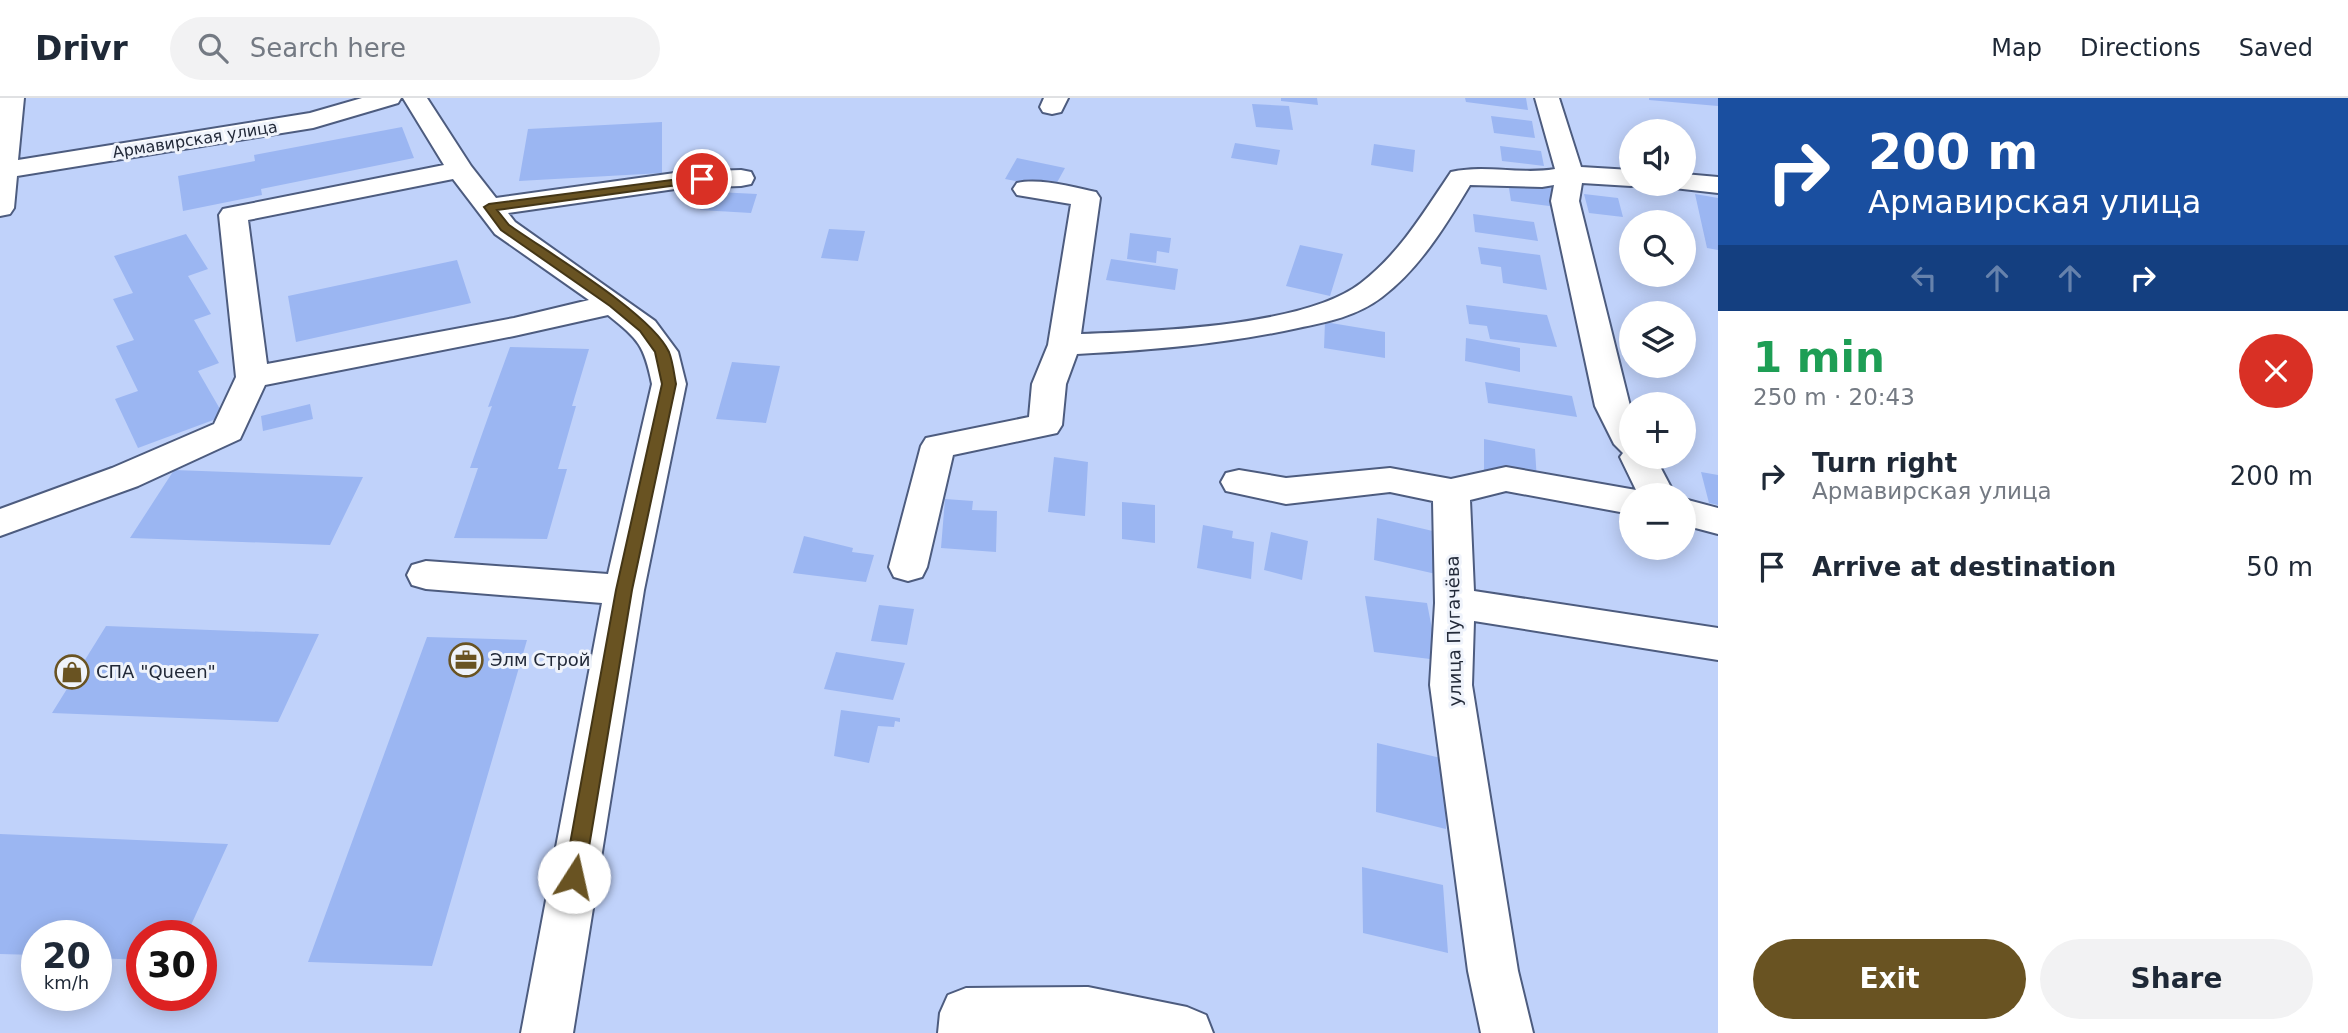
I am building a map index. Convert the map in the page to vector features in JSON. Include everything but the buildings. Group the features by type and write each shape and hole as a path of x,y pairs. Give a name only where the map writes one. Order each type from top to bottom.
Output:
{"street":[{"path":"0,208 12,98"},
{"name":"Армавирская улица","path":"2,171 313,120 388,98"},
{"path":"415,98 460,170 505,228 644,328 662,352 669,384 624,590 547,1033"},
{"path":"1547,98 1570,174 1565,201 1612,406 1619,420"},
{"path":"0,523 125,477 228,431 252,377 233,215 460,170"},
{"path":"1064,345 1235,332 1328,312 1355,301 1379,282 1424,238 1461,178 1482,175 1542,180 1570,174 1619,177"},
{"path":"489,207 682,180 741,178"},
{"path":"1696,183 1718,185"},
{"path":"908,567 938,446 1045,425 1049,384 1064,345 1086,198 1027,189"},
{"path":"252,377 513,327 614,304"},
{"path":"1239,482 1286,491 1390,480 1451,492 1506,479 1619,499"},
{"name":"улица Пугачёва","path":"1451,492 1455,603 1451,685 1493,971 1507,1033"},
{"path":"1696,515 1718,521"},
{"path":"426,575 624,590"},
{"path":"1455,603 1718,644"},
{"path":"964,1033 966,1013 1088,1012 1188,1033"}],"place":[{"name":"Элм Строй","path":"466,660"},
{"name":"СПА \"Queen\"","path":"72,672"}],"route":[{"path":"574,877 624,590 669,384 662,352 644,328 505,228 489,207 702,179"}]}
